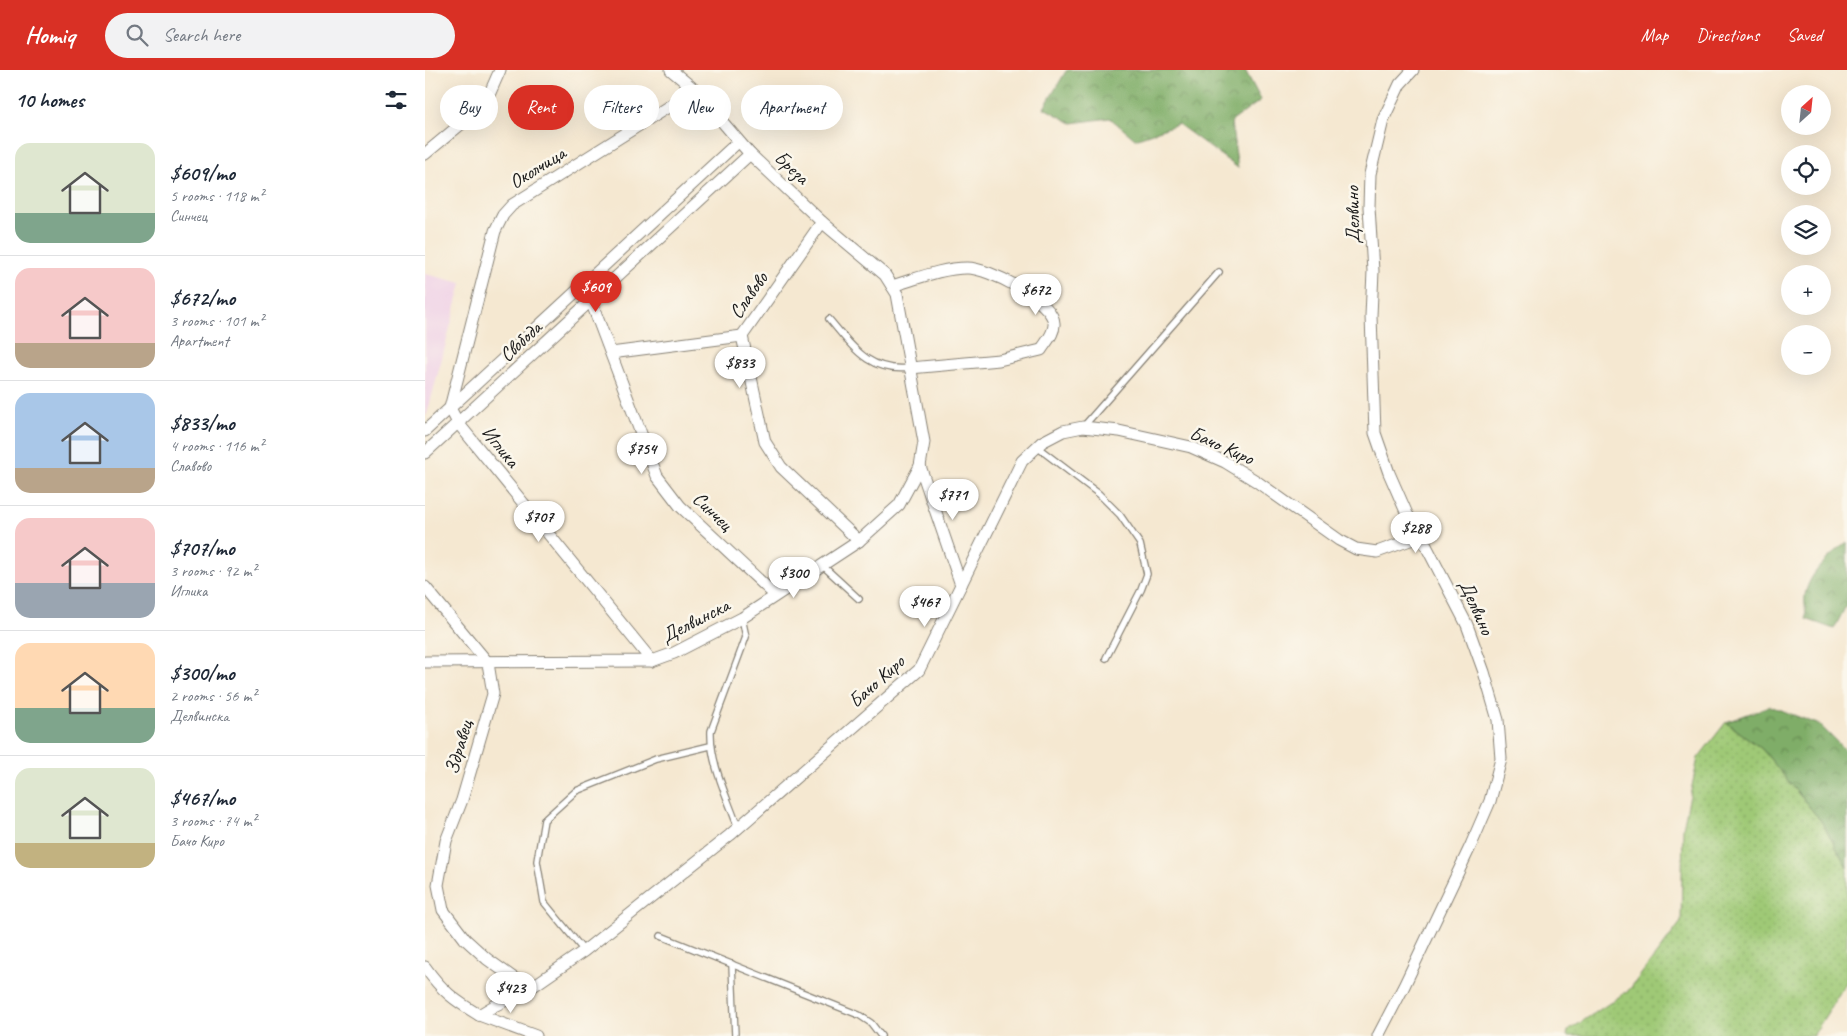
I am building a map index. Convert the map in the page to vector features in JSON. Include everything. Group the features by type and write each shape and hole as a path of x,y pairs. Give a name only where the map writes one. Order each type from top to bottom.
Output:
{"street":[{"path":"425,154 485,104 501,70"},
{"name":"Бреза","path":"671,70 689,85"},
{"name":"Делвино","path":"1378,1036 1471,845 1490,801 1501,759 1498,720 1484,672 1467,625 1421,536 1407,514 1389,473 1375,433 1371,316 1373,271 1369,207 1370,174 1383,120 1400,84 1413,70"},
{"name":"Околчица","path":"450,408 495,231 503,215 512,204 669,106"},
{"name":"Бреза","path":"728,130 750,154 822,222 885,275 892,286"},
{"name":"Свобода","path":"425,431 738,142"},
{"name":"Свобода","path":"425,453 750,154"},
{"name":"Славово","path":"822,222 742,336 765,442 781,467 859,541"},
{"path":"892,286 945,271 967,268 982,270 1025,290 1052,313 1054,325 1050,337 1041,350 999,360 910,368"},
{"name":"Делвинска","path":"425,662 652,661 674,653 742,618 859,541 899,505 921,466 924,442 897,294 892,286"},
{"name":"Синчец","path":"591,301 657,476 680,506 775,595"},
{"path":"611,353 742,336"},
{"name":"Иглика","path":"450,408 458,423 652,661"},
{"name":"Бачо Киро","path":"479,1015 529,989 584,950 738,828 919,670 1022,461 1042,442 1063,431 1083,427 1119,431 1191,448 1225,462 1256,481 1339,540 1356,548 1377,552 1421,536"},
{"path":"921,466 961,584"},
{"path":"425,588 488,663"},
{"name":"Здравец","path":"488,663 493,694 462,800 446,842 438,885 443,910 465,939 487,959 529,989"},
{"path":"426,969 438,985 453,998 479,1015 536,1036"}],"lane":[{"path":"1083,427 1219,272"},
{"path":"829,319 854,348 876,365 897,370 910,368"},
{"path":"1037,447 1099,494 1120,514 1140,544 1147,574 1141,590 1106,658"},
{"path":"822,565 859,599"},
{"path":"738,828 710,746 711,731 746,637 742,618"},
{"path":"584,950 544,902 537,861 544,820 576,790 656,759 710,746"},
{"path":"661,936 859,1015 871,1023 881,1036"},
{"path":"732,964 735,1036"}],"shaded area":[{"path":"425,274 462,283 425,416"}],"green space":[{"path":"1245,70 1261,100 1231,122 1238,168 1178,124 1135,139 1110,118 1072,123 1044,108 1066,71"},
{"path":"1847,542 1847,604 1834,629 1806,619 1805,595 1816,572 1827,559"},
{"path":"1770,706 1820,725 1847,752 1847,867 1821,821 1762,749 1726,722"},
{"path":"1726,722 1762,749 1821,821 1847,867 1847,981 1813,1036 1567,1036 1568,1031 1629,990 1681,922 1683,828 1698,758"}]}
